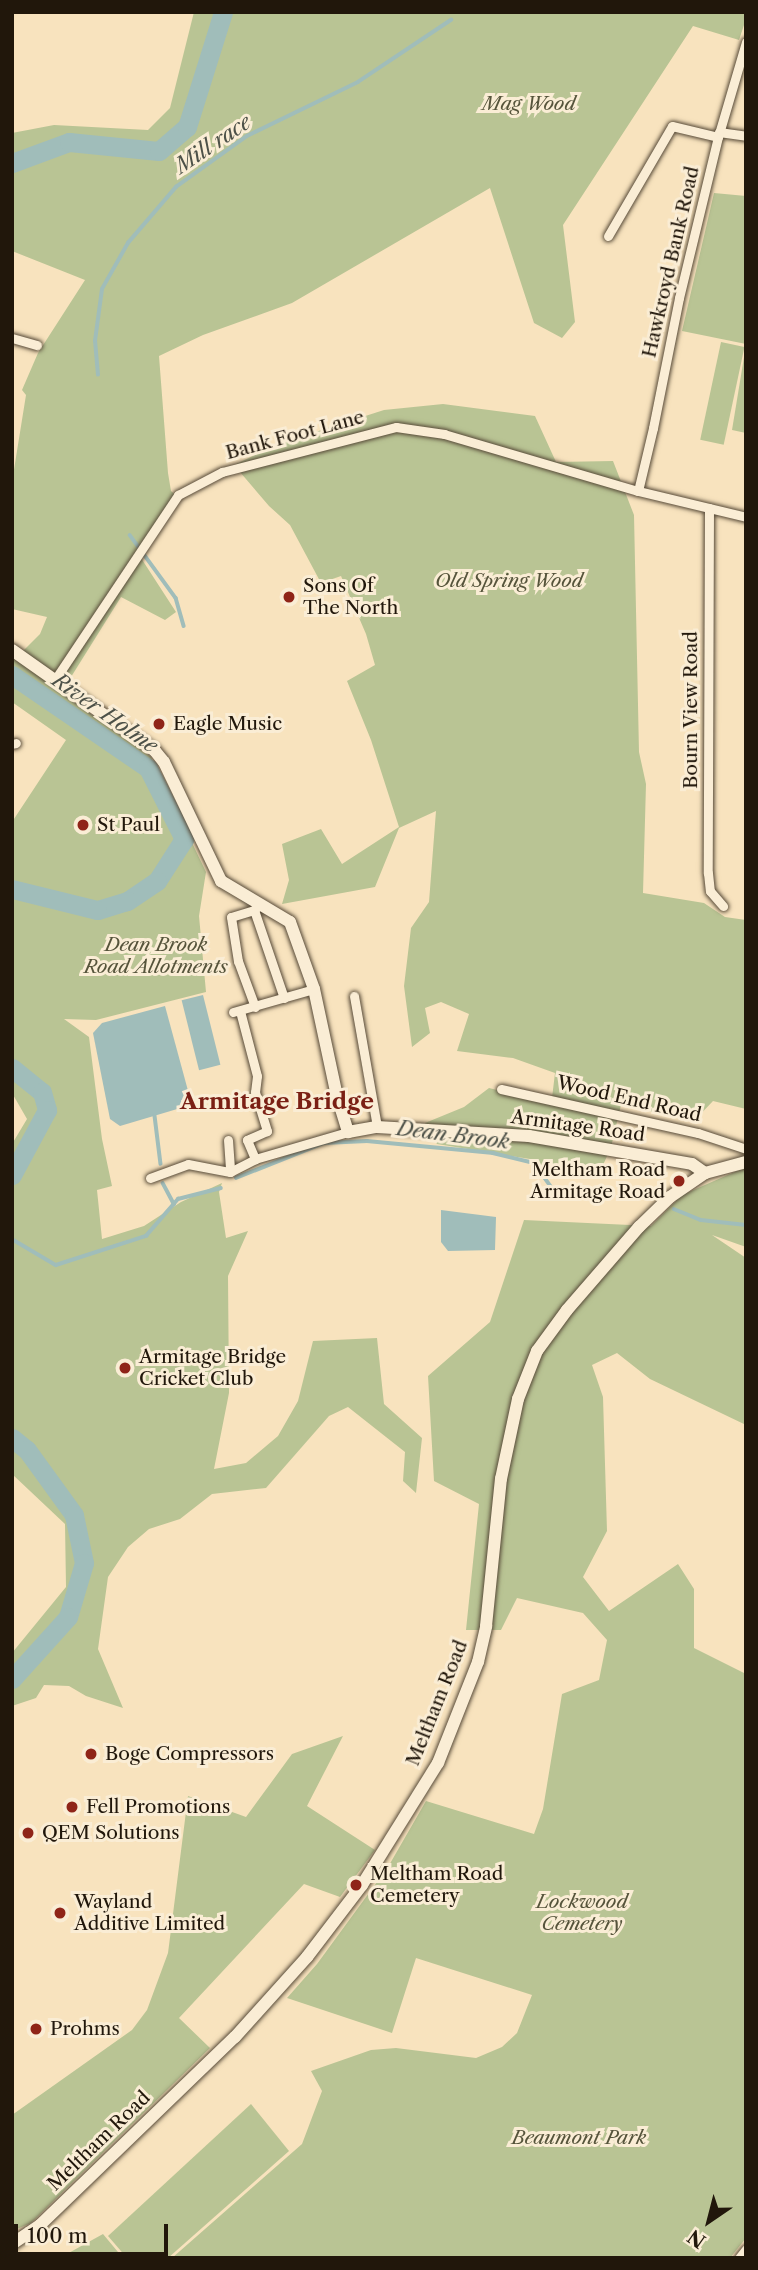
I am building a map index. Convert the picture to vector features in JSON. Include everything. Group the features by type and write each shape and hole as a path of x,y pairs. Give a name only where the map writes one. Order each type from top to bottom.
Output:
{"main road":[{"path":"12,650 56,678 155,751 164,762 222,881 257,906 290,922 314,989 337,1096 348,1132"},
{"name":"Armitage Road","path":"348,1132 377,1127 529,1136 692,1164 705,1174"},
{"name":"Meltham Road","path":"12,2244 40,2225 235,2037 307,1957 362,1885 438,1763 478,1662 486,1626 501,1479 518,1399 537,1351 567,1310 639,1227 670,1197 705,1174 746,1162"}],"street":[{"name":"Hawkroyd Bank Road","path":"638,491 679,298 718,135 746,42"},
{"path":"608,236 672,126 718,135 746,136"},
{"path":"12,338 37,345"},
{"name":"Bank Foot Lane","path":"56,678 178,495 222,472 396,427 444,434 638,491 746,517"},
{"name":"Bourn View Road","path":"709,508 708,873 709,891 723,906"},
{"path":"255,1007 238,961 232,918 257,906 284,998"},
{"path":"256,1159 247,1140 267,1131 255,1093 257,1076 237,1011 314,989"},
{"path":"354,996 377,1127"},
{"name":"Wood End Road","path":"502,1089 698,1133 746,1149"},
{"path":"150,1178 188,1164 230,1172 256,1159 348,1132"},
{"path":"228,1140 230,1172"},
{"path":"739,2258 746,2249"}],"green space":[{"path":"194,12 746,12 746,19 739,40 693,26 563,225 575,322 562,338 534,323 490,188 292,303 203,335 159,356 168,473 171,491 179,498 141,558 176,612 165,620 121,597 71,677 67,697 151,757 206,872 199,916 206,992 96,1020 64,1019 89,1037 102,1139 112,1186 97,1190 102,1239 144,1226 181,1202 222,1183 219,1192 226,1238 248,1231 228,1276 229,1393 214,1469 246,1463 278,1436 298,1401 313,1341 377,1338 384,1404 422,1438 416,1493 403,1481 405,1452 348,1407 329,1416 266,1488 212,1494 180,1519 149,1529 128,1547 108,1577 98,1649 123,1708 86,1696 69,1686 44,1685 36,1698 12,1706 12,1653 66,1587 65,1524 12,1474 12,1144 27,1119 12,1093 12,822 66,740 12,702 12,657 15,659 40,634 47,617 12,609 12,482 26,395 22,390 38,353 85,280 12,251 12,133 54,125 148,130 170,108"},
{"path":"714,193 746,196 746,344 682,331"},
{"path":"721,342 744,347 724,445 700,440"},
{"path":"746,345 746,433 732,430"},
{"name":"Old Spring Wood","path":"443,404 535,416 556,462 613,461 634,515 639,752 646,784 643,893 704,903 725,917 746,920 746,1109 713,1101 694,1121 621,1105 611,1147 600,1172 552,1175 530,1159 437,1144 425,1123 464,1107 489,1088 540,1101 552,1098 555,1073 513,1058 457,1051 469,1014 441,1002 425,1008 430,1033 412,1047 404,986 411,928 429,902 436,811 399,828 375,887 282,904 289,880 282,844 321,829 342,864 399,827 371,740 347,681 375,665 366,634 341,576 321,583 290,525 269,506 234,465 278,444 384,410"},
{"path":"746,1167 746,1247 712,1235 746,1258 746,1425 650,1379 617,1353 592,1365 603,1397 607,1531 583,1577 609,1611 678,1564 694,1589 694,1648 746,1674 746,2238 730,2258 172,2258 302,2144 322,2091 311,2071 371,2050 396,2048 476,2058 502,2047 517,2033 532,1995 416,1958 392,2033 287,1998 317,1964 388,1867 426,1801 534,1834 543,1809 562,1694 599,1680 607,1640 583,1613 517,1598 501,1630 466,1630 479,1504 434,1481 428,1376 490,1322 524,1220 651,1226 682,1195"},
{"path":"343,1736 307,1806 375,1850 340,1897 304,1884 179,2018 210,2048 31,2223 12,2231 12,2115 132,2030 147,2010 168,1953 188,1796 246,1817 292,1754"},
{"path":"251,2104 289,2151 168,2258 127,2258 108,2236"},
{"path":"103,2234 123,2258 58,2258 65,2255"}],"water":[{"path":"203,995 220,1065 199,1070 182,1000"},
{"path":"165,1006 190,1098 184,1107 120,1126 110,1119 93,1033 102,1023"},
{"path":"441,1210 496,1217 495,1250 448,1251 441,1242"}],"waterway":[{"name":"River Holme","path":"12,163 69,142 159,151 187,127 223,12"},
{"name":"Mill race","path":"98,375 95,341 102,289 128,243 176,187 247,136 358,82 451,20"},
{"name":"Mill race","path":"130,535 176,598 184,626"},
{"name":"River Holme","path":"12,675 148,768 184,839 157,881 127,901 97,910 12,889"},
{"name":"River Holme","path":"12,1068 42,1092 47,1110 12,1175"},
{"path":"155,1116 161,1164"},
{"name":"Dean Brook","path":"236,1178 324,1143 367,1141 493,1153 534,1163 553,1189 576,1190"},
{"path":"163,1183 174,1204"},
{"name":"Dean Brook","path":"12,1239 56,1265 146,1236 178,1199 221,1188"},
{"name":"Dean Brook","path":"674,1209 701,1220 746,1225"},
{"name":"River Holme","path":"12,1438 27,1450 74,1515 84,1563 68,1617 12,1679"}],"place":[{"name":"Sons Of The North","path":"289,597"},
{"name":"Eagle Music","path":"159,724"},
{"name":"St Paul","path":"83,825"},
{"name":"Meltham Road Armitage Road","path":"679,1181"},
{"name":"Armitage Bridge Cricket Club","path":"125,1368"},
{"name":"Boge Compressors","path":"91,1754"},
{"name":"Fell Promotions","path":"72,1807"},
{"name":"QEM Solutions","path":"28,1833"},
{"name":"Meltham Road Cemetery","path":"356,1885"},
{"name":"Wayland Additive Limited","path":"60,1913"},
{"name":"Prohms","path":"36,2029"}],"district":[{"name":"Armitage Bridge","path":"277,1101"}],"park label":[{"name":"Mag Wood","path":"529,104"},
{"name":"Dean Brook Road Allotments","path":"156,956"},
{"name":"Lockwood Cemetery","path":"582,1913"},
{"name":"Beaumont Park","path":"579,2138"}]}
